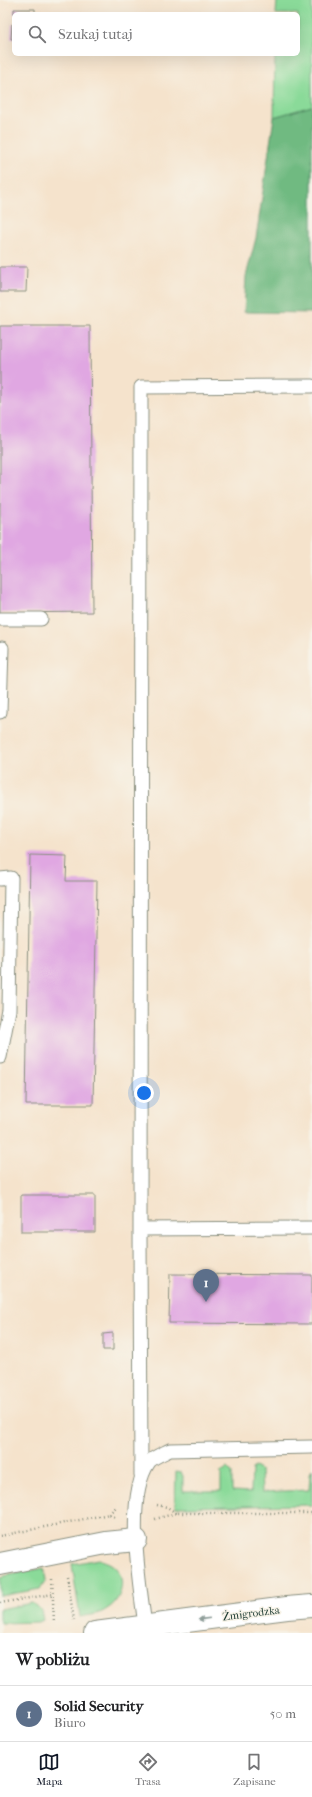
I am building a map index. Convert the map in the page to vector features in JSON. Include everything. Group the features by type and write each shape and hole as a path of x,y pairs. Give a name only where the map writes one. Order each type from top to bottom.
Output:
{"main road":[{"path":"0,1564 106,1543 136,1540"},
{"name":"Żmigrodzka","path":"95,1633 145,1629 287,1608 312,1606"}],"lane":[{"path":"145,1629 136,1540 138,1490 141,1477 141,387 312,386"},
{"path":"0,619 41,619"},
{"path":"0,712 2,648"},
{"path":"0,878 11,878 9,1010 0,1057"},
{"path":"140,1229 312,1228"},
{"path":"141,1477 150,1461 170,1450 312,1447"}],"path":[{"path":"154,1505 167,1507 177,1513"},
{"path":"153,1520 177,1513 312,1513"},
{"path":"0,1536 109,1514 117,1518"},
{"path":"66,1569 74,1620"},
{"path":"0,1603 53,1594 54,1622"}],"green space":[{"path":"277,0 312,0 312,106 274,117 275,56 300,56 300,12 276,12"},
{"path":"312,106 312,313 244,312 246,276 256,238 274,117"},
{"path":"255,1467 261,1471 262,1492 309,1490 310,1474 312,1469 312,1505 175,1507 176,1471 181,1472 183,1476 183,1491 221,1491 221,1472 227,1468 232,1473 232,1491 251,1492 252,1469"},
{"path":"99,1559 111,1564 120,1574 120,1594 117,1600 104,1611 97,1614 80,1617 72,1564"},
{"path":"44,1568 46,1581 40,1589 0,1596 0,1577"},
{"path":"32,1603 41,1610 43,1620 39,1622 0,1623 0,1609"}],"building":[{"path":"14,9 35,9 35,12 14,12"},
{"path":"0,267 27,267 26,292 0,292"},
{"path":"0,326 90,326 92,612 0,613"},
{"path":"30,855 67,856 66,881 97,881 93,1105 26,1105"},
{"path":"21,1195 95,1195 95,1232 21,1232"},
{"path":"170,1274 312,1275 312,1324 169,1323"},
{"path":"113,1333 113,1350 103,1350 103,1334"}],"place":[{"name":"Solid Security","path":"206,1302"}]}
